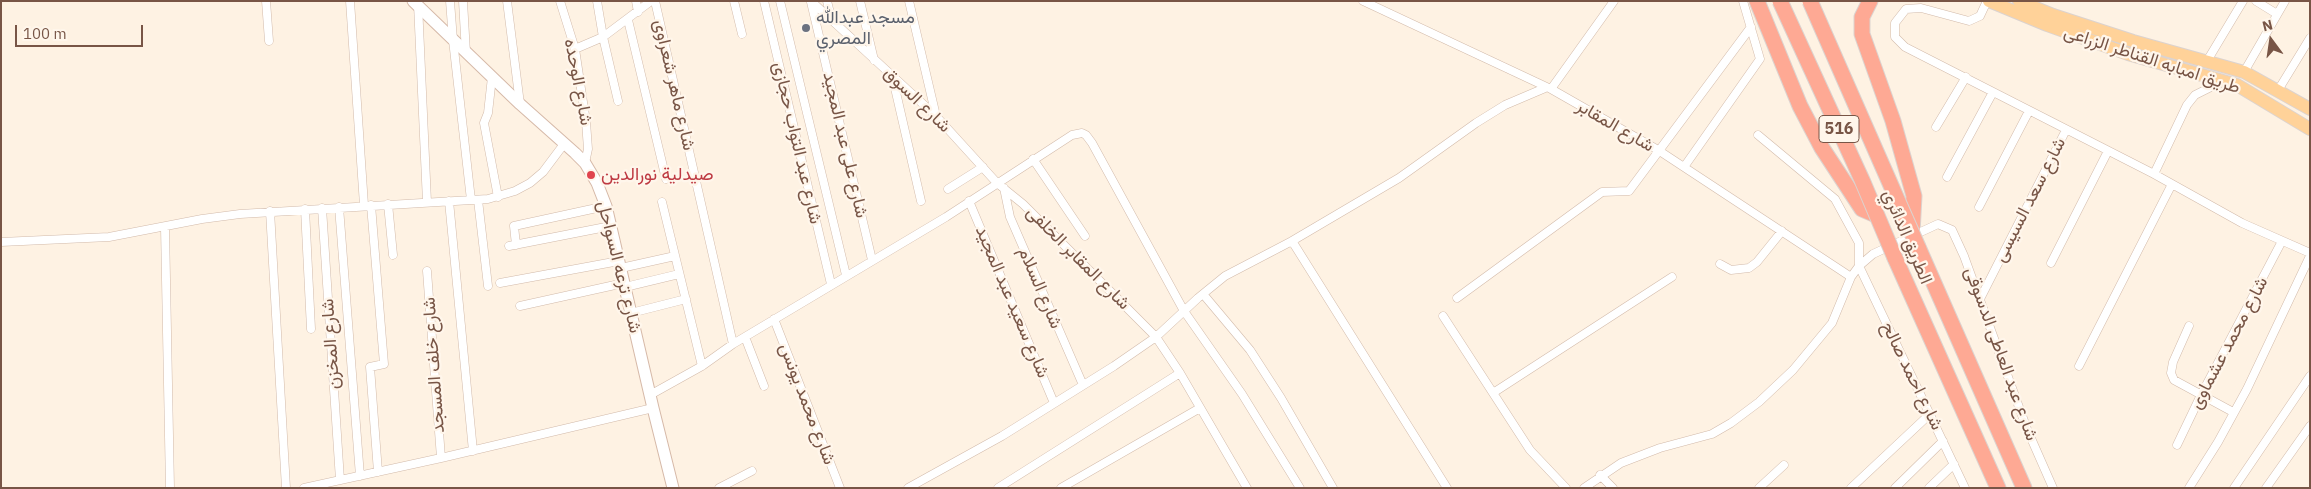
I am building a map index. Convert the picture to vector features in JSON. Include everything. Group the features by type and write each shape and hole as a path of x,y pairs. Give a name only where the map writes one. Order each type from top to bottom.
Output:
{"highway":[{"path":"1757,1 1800,106 1822,148 1862,209 1876,215"},
{"name":"الطريق الدائري","path":"1780,1 1998,488"},
{"name":"الطريق الدائري","path":"1810,1 2024,488"},
{"path":"1870,1 1862,17 1862,34 1893,121 1914,196 1915,240"}],"main road":[{"name":"طريق امبابه القناطر الزراعى","path":"1988,1 2046,25 2128,54 2237,85 2310,129"},
{"name":"طريق امبابه القناطر الزراعى","path":"2019,1 2053,15 2133,41 2207,60 2244,72 2310,109"},
{"name":"شارع ترعه السواحل","path":"416,3 466,53 585,163 597,183 606,206 653,408 674,488"}],"street":[{"path":"266,1 268,41"},
{"path":"350,1 384,364 370,367 378,472"},
{"path":"450,1 453,40 474,200 488,286"},
{"path":"464,1 466,53"},
{"path":"507,1 520,104"},
{"name":"شارع الوحده","path":"560,1 574,49 588,135 585,163"},
{"path":"597,1 603,38 618,102"},
{"path":"636,1 638,12"},
{"path":"574,49 603,38 653,1"},
{"name":"شارع ماهر شعراوى","path":"653,1 733,344"},
{"path":"734,1 742,34"},
{"name":"شارع عبد التواب حجازى","path":"764,1 831,284"},
{"path":"780,1 846,275"},
{"name":"شارع السوق","path":"811,1 936,116 997,183"},
{"name":"شارع على عبد المجيد","path":"811,1 872,260"},
{"path":"827,1 832,21"},
{"path":"860,1 874,60"},
{"path":"909,1 936,116"},
{"name":"شارع المقابر","path":"1363,1 1548,88 1658,150 1851,277"},
{"path":"908,488 1002,436 1156,337 1225,276 1292,241 1399,178 1483,118 1505,105 1548,88 1614,1"},
{"path":"1684,167 1758,65 1759,54 1743,1"},
{"path":"1988,1 1981,14 1972,20 1963,21 1913,7 1906,10 1895,23 1894,30 1900,43 2154,174 2242,223 2310,254 2247,389 2218,442 2189,488"},
{"path":"2207,60 2243,1"},
{"path":"2256,1 2277,14"},
{"path":"2244,72 2284,1"},
{"path":"416,3 427,202"},
{"path":"628,20 666,179"},
{"path":"1456,298 1602,192 1624,193 1629,191 1751,27"},
{"path":"2277,92 2310,38"},
{"path":"892,75 921,201"},
{"path":"492,77 488,114 484,122 498,197"},
{"path":"1936,127 1966,77"},
{"path":"2154,174 2187,105 2195,96 2224,81"},
{"path":"1947,177 1994,92"},
{"path":"1979,207 2029,111"},
{"name":"شارع سعد السيسى","path":"1981,297 2066,130"},
{"path":"650,395 702,366 733,344 969,201 1072,135 1082,133 1086,135 1184,311 1242,394 1300,488"},
{"path":"1584,488 1600,475 1620,463 1639,455 1712,434 1731,423 1759,402 1820,339 1832,322 1851,277 1858,266 1859,243 1836,199 1758,135"},
{"path":"1,242 99,238 221,216 270,211 474,200 498,197 522,187 543,172 564,144"},
{"path":"2051,263 2108,151"},
{"path":"1033,159 1085,236"},
{"path":"948,189 983,168"},
{"name":"شارع المقابر الخلفى","path":"997,183 1023,204 1156,337 1180,373 1248,488"},
{"path":"2079,366 2172,184"},
{"name":"شارع السلام","path":"1004,188 1010,217 1083,385"},
{"path":"449,201 473,451"},
{"name":"شارع سعيد عبد المجيد","path":"969,201 1054,403"},
{"path":"662,202 702,366"},
{"path":"388,204 393,255"},
{"path":"606,206 514,226 512,245 611,226"},
{"path":"339,207 360,476"},
{"name":"شارع المخزن","path":"322,208 340,480"},
{"path":"305,209 310,329"},
{"path":"270,211 286,488"},
{"name":"شارع عبد العاطى الدسوقى","path":"1858,266 1873,254 1938,224 1943,224 1952,230 1981,297 2027,429 2053,488"},
{"path":"165,226 170,488"},
{"path":"1720,264 1731,270 1749,268 1757,262 1782,231"},
{"path":"1292,241 1447,488"},
{"name":"شارع محمد عشماوى","path":"2177,445 2201,395 2282,241"},
{"path":"500,283 675,256"},
{"name":"شارع احمد صالح","path":"1858,266 1965,488"},
{"name":"شارع خلف المسجد","path":"427,271 441,458"},
{"path":"520,306 679,274"},
{"path":"1494,393 1672,277"},
{"path":"1203,294 1250,350 1281,398 1333,488"},
{"path":"632,313 686,299"},
{"path":"1443,316 1530,450 1566,488"},
{"name":"شارع محمد يونس","path":"774,319 840,488"},
{"path":"2189,326 2178,347 2171,373 2174,380 2233,412"},
{"path":"745,337 764,386"},
{"path":"998,488 1180,373"},
{"path":"2234,488 2310,376"},
{"path":"304,488 473,451 653,408"},
{"path":"1061,488 1200,408"},
{"path":"1851,488 1930,414"},
{"path":"2266,488 2310,426"},
{"path":"1895,488 1943,441"},
{"path":"1929,488 1954,464"},
{"path":"1759,488 1784,465"},
{"path":"718,488 752,471"},
{"path":"1600,475 1613,488"}],"place":[{"name":"مسجد عبدالله المصري","path":"806,28"},
{"name":"صيدلية نورالدين","path":"591,175"}]}
